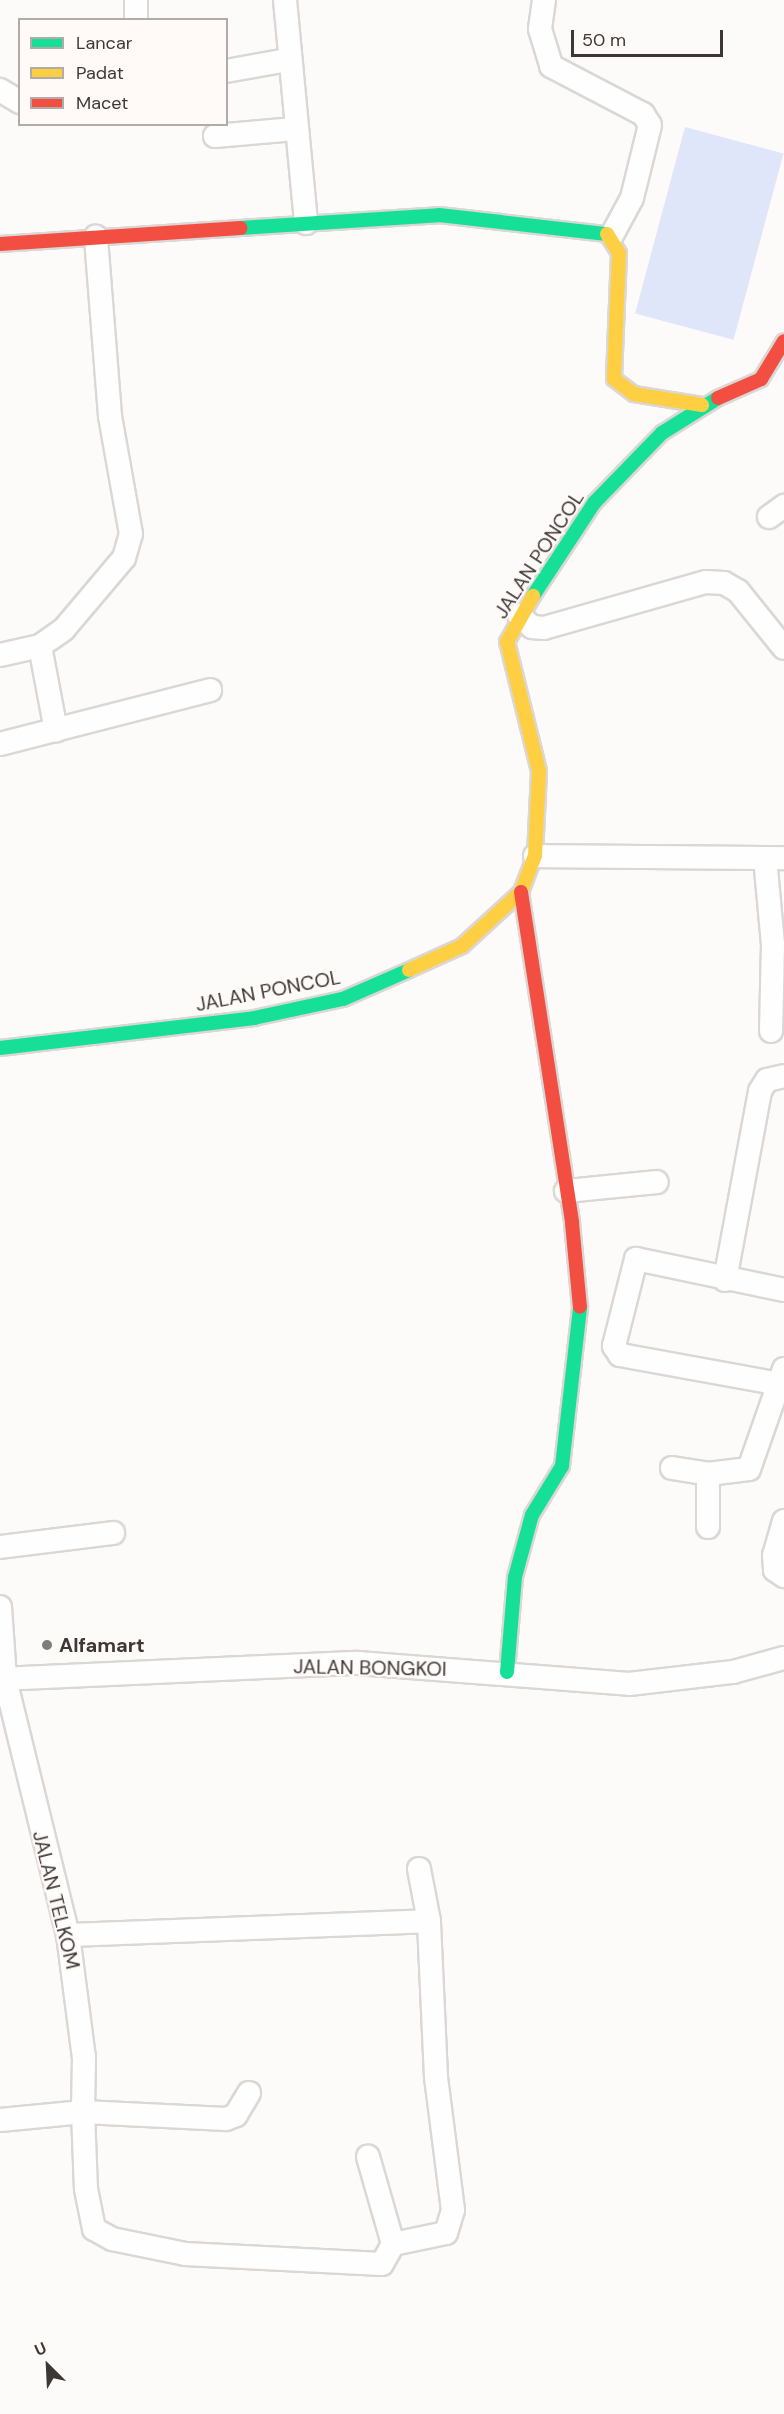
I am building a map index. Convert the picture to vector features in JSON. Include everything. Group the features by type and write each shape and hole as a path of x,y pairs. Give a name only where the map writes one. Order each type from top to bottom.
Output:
{"street":[{"path":"136,0 136,18"},
{"path":"285,0 288,60 306,222"},
{"path":"544,0 540,29 550,66 643,114 650,125 632,198 612,235 619,253 614,379 634,394 702,405"},
{"path":"228,72 288,60"},
{"path":"0,90 18,101"},
{"path":"214,136 295,129"},
{"path":"0,244 439,215 612,235"},
{"path":"0,655 40,646 64,629 123,558 131,534 110,416 96,237"},
{"path":"784,341 760,380 784,381"},
{"name":"JALAN PONCOL","path":"0,1048 254,1018 343,999 462,946 521,892 535,856 539,771 507,642 519,615 594,503 662,433 702,405 760,380"},
{"path":"519,615 532,627 544,628 706,582 724,583 738,591 784,648"},
{"path":"40,646 56,732"},
{"path":"0,744 56,732 210,690"},
{"path":"535,856 774,858 771,1031"},
{"path":"507,1672 515,1577 532,1515 552,1490 562,1466 581,1323 566,1191 521,892"},
{"path":"725,1280 760,1090 767,1080 784,1076"},
{"path":"566,1191 657,1182"},
{"path":"672,1468 708,1474 749,1469 782,1376 616,1350 636,1259 725,1280 784,1290"},
{"path":"708,1474 708,1527"},
{"path":"784,1521 774,1555 775,1570 784,1576"},
{"path":"0,1547 113,1533"},
{"name":"JALAN TELKOM","path":"0,1607 3,1679 68,1935 84,2058 83,2112 86,2189 94,2229 101,2236 184,2253 371,2266 382,2264 393,2244"},
{"name":"JALAN BONGKOI","path":"3,1679 358,1663 507,1672 629,1684 733,1672 784,1658"},
{"path":"368,2157 393,2244 446,2233 453,2210 436,2077 429,1921 419,1869"},
{"path":"68,1935 429,1921"},
{"path":"0,2120 83,2112 226,2119 236,2115 249,2092"}],"shaded area":[{"path":"685,127 784,153 734,340 635,313"}],"traffic: fast":[{"path":"240,228 439,215 607,234"},
{"path":"533,596 594,503 662,433 718,398"},
{"path":"0,1048 254,1018 343,999 409,970"},
{"path":"507,1672 515,1577 532,1515 562,1466 580,1307"}],"traffic: slow":[{"path":"607,234 619,253 614,379 634,394 702,405"},
{"path":"409,970 462,946 521,892 535,856 539,771 507,642 533,596"}],"traffic: jam":[{"path":"0,244 240,228"},
{"path":"718,398 761,379 784,341"},
{"path":"521,892 572,1223 580,1307"}],"place":[{"name":"Alfamart","path":"47,1645"}]}
